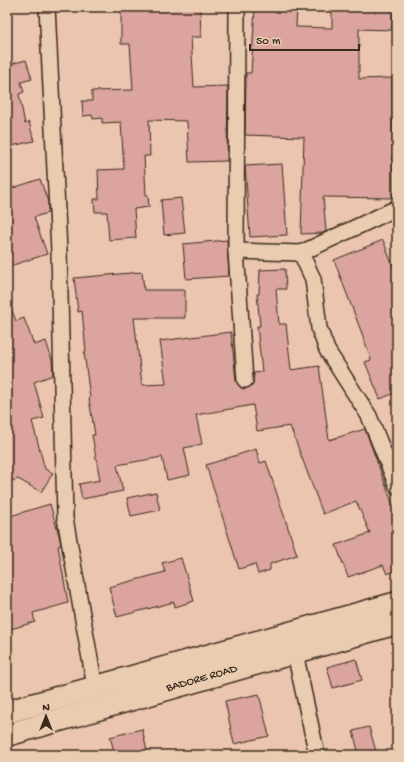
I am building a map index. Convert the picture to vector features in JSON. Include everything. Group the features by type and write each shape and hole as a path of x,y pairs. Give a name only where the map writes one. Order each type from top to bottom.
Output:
{"main road":[{"name":"BADORE ROAD","path":"7,712 397,603"},
{"name":"BADORE ROAD","path":"7,735 397,623"}],"street":[{"path":"47,7 59,251 65,518 95,687"},
{"path":"237,7 236,251 245,380"},
{"path":"236,251 302,253 397,208"},
{"path":"302,253 313,279 319,328 327,350 369,416 397,486"},
{"path":"295,653 317,755"}],"building":[{"path":"121,7 200,7 201,37 191,37 194,87 228,86 227,161 189,162 187,121 149,120 150,156 144,156 146,195 148,195 149,207 134,209 136,238 109,240 107,212 95,212 94,199 99,199 98,170 124,169 121,122 102,123 102,118 93,119 92,115 83,116 82,101 92,101 92,91 133,90 130,44 121,44"},
{"path":"255,7 297,7 296,27 332,28 332,7 393,7 392,30 359,29 359,79 392,78 393,198 323,197 326,231 323,233 301,234 304,137 245,135 246,73 251,73"},
{"path":"26,60 32,79 21,82 24,92 19,94 25,124 29,122 34,141 7,147 7,65"},
{"path":"282,164 287,235 250,237 245,166"},
{"path":"40,179 48,202 48,213 34,217 47,254 7,267 7,190"},
{"path":"181,198 185,233 164,235 161,200"},
{"path":"227,240 229,276 186,279 183,244"},
{"path":"383,240 397,277 397,392 380,399 365,362 371,360 334,260"},
{"path":"285,269 286,289 276,289 279,324 286,324 291,370 319,366 329,440 365,429 397,516 397,570 387,574 383,565 348,577 336,545 370,533 356,501 323,514 290,426 257,431 253,405 196,415 202,444 184,448 190,475 167,480 162,457 117,465 123,491 82,499 79,484 100,480 92,435 95,435 89,399 84,352 86,352 82,311 78,312 74,278 142,272 144,290 185,290 185,318 134,318 142,385 166,384 160,341 231,332 236,381 241,388 245,389 253,384 254,373 262,372 257,326 260,326 257,294 259,294 260,270"},
{"path":"8,300 16,321 24,318 34,345 46,341 52,360 53,375 34,382 44,418 32,421 45,469 53,473 41,492 18,479 7,482"},
{"path":"256,449 260,463 266,461 297,555 270,564 270,570 258,574 255,564 239,569 206,465"},
{"path":"156,492 160,510 131,516 127,498"},
{"path":"50,504 61,545 58,546 68,603 33,613 35,622 7,630 7,517"},
{"path":"181,558 194,601 175,607 174,602 117,617 109,587 165,572 162,563"},
{"path":"356,659 362,680 333,688 327,667"},
{"path":"259,694 269,736 234,744 225,701"},
{"path":"369,727 377,755 359,755 353,731"},
{"path":"142,729 148,755 121,755 120,750 114,751 110,737"}]}
